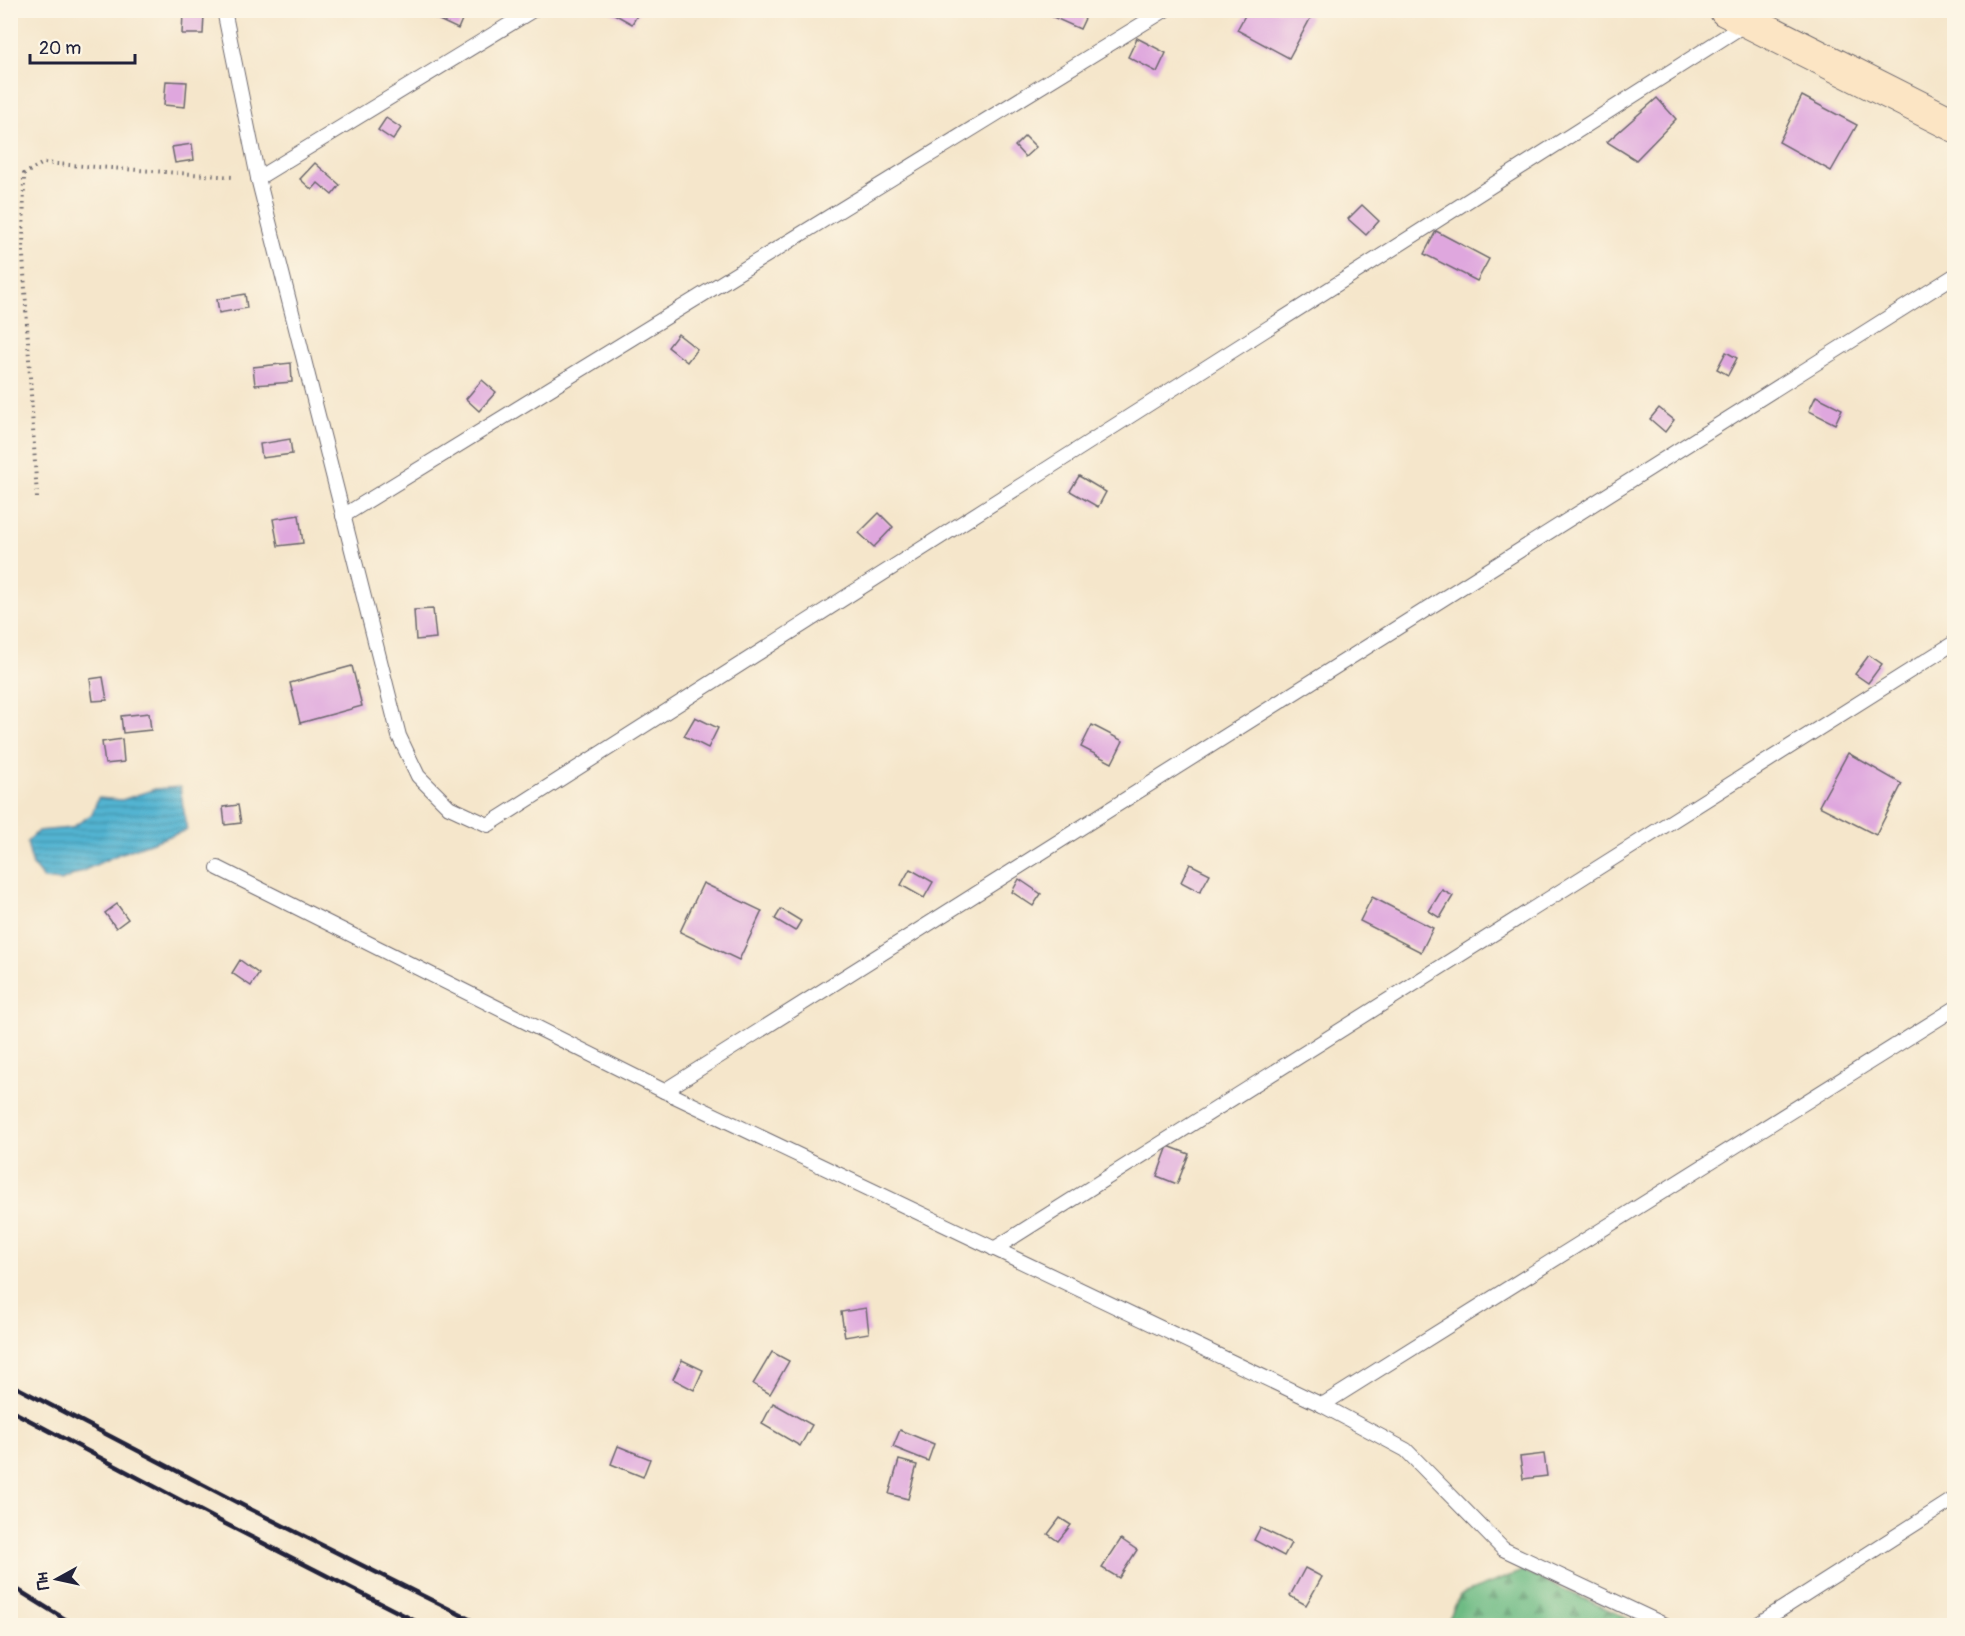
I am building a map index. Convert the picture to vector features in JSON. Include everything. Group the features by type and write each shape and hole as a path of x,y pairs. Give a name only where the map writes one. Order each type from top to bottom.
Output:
{"street":[{"path":"1737,16 1954,125"}],"lane":[{"path":"224,10 258,178 399,736 418,776 449,807 488,825 1737,16"},
{"path":"258,178 533,10"},
{"path":"343,516 1165,10"},
{"path":"664,1091 1954,276"},
{"path":"994,1249 1954,643"},
{"path":"218,868 664,1091 1322,1405 1406,1449 1503,1549 1667,1626"},
{"path":"1322,1405 1954,1010"},
{"path":"1755,1626 1954,1499"}],"path":[{"path":"37,498 23,255 24,174 43,163 258,178"}],"green space":[{"path":"1522,1571 1643,1625 1446,1625 1460,1595"}],"water":[{"path":"180,787 187,830 119,854 61,881 44,879 32,864 27,842 38,831 71,828 92,814 98,798 122,800 155,789"}],"building":[{"path":"428,10 453,10 464,15 458,29 426,14"},
{"path":"607,10 637,10 639,12 632,24"},
{"path":"1048,10 1089,10 1080,29 1046,14"},
{"path":"1248,10 1299,10 1311,17 1289,58 1237,30"},
{"path":"183,13 204,14 203,34 182,34"},
{"path":"1137,38 1166,53 1157,72 1128,57"},
{"path":"166,81 187,82 185,107 164,105"},
{"path":"1802,96 1857,125 1831,171 1779,142"},
{"path":"1657,98 1676,119 1636,160 1607,142"},
{"path":"386,118 401,128 393,140 378,130"},
{"path":"1025,136 1036,147 1025,157 1015,146"},
{"path":"192,144 194,160 175,163 172,147"},
{"path":"315,163 340,185 332,195 318,183 312,190 300,179"},
{"path":"1362,205 1379,221 1366,235 1348,219"},
{"path":"1436,231 1489,259 1477,281 1424,254"},
{"path":"245,294 247,308 219,313 217,299"},
{"path":"678,334 697,349 687,362 668,347"},
{"path":"1726,352 1737,358 1728,375 1717,369"},
{"path":"291,363 292,382 255,385 253,367"},
{"path":"482,380 496,392 479,411 466,399"},
{"path":"1816,396 1842,409 1835,424 1809,411"},
{"path":"1659,408 1674,420 1665,432 1650,419"},
{"path":"290,439 292,454 262,458 260,444"},
{"path":"1079,476 1106,492 1098,507 1070,491"},
{"path":"879,513 893,527 874,547 859,533"},
{"path":"299,515 303,543 278,546 273,519"},
{"path":"433,609 436,638 416,640 414,610"},
{"path":"1869,655 1882,664 1868,683 1855,674"},
{"path":"352,666 362,706 300,723 290,683"},
{"path":"103,677 107,700 93,701 90,679"},
{"path":"149,713 151,730 123,733 121,716"},
{"path":"695,717 718,728 708,748 684,736"},
{"path":"1092,725 1123,741 1112,763 1081,747"},
{"path":"122,739 124,762 105,764 102,742"},
{"path":"1848,753 1902,784 1876,835 1819,806"},
{"path":"238,805 241,823 225,825 223,807"},
{"path":"1190,864 1210,874 1200,892 1181,882"},
{"path":"910,869 933,882 924,898 901,885"},
{"path":"1019,879 1041,894 1033,906 1012,892"},
{"path":"703,883 762,911 739,960 680,932"},
{"path":"1442,890 1453,896 1440,918 1429,911"},
{"path":"1372,897 1433,928 1421,952 1360,921"},
{"path":"117,904 128,919 116,928 105,913"},
{"path":"781,909 801,921 795,931 775,919"},
{"path":"240,960 259,974 251,986 232,973"},
{"path":"1168,1146 1189,1154 1177,1184 1157,1176"},
{"path":"866,1308 869,1333 845,1337 841,1312"},
{"path":"772,1352 789,1361 770,1394 753,1384"},
{"path":"682,1360 703,1370 694,1390 673,1379"},
{"path":"773,1403 812,1425 800,1446 762,1424"},
{"path":"900,1430 934,1444 928,1461 893,1447"},
{"path":"618,1446 650,1459 643,1477 611,1464"},
{"path":"1544,1454 1547,1476 1523,1479 1520,1457"},
{"path":"899,1460 917,1465 908,1499 889,1494"},
{"path":"1060,1518 1071,1525 1058,1541 1048,1534"},
{"path":"1260,1528 1291,1543 1284,1556 1254,1540"},
{"path":"1121,1539 1137,1550 1119,1578 1102,1568"},
{"path":"1305,1568 1322,1577 1306,1605 1290,1596"}],"railway":[{"path":"10,1384 246,1507 483,1626"},
{"path":"10,1410 425,1626"},
{"path":"10,1585 76,1626"}]}
